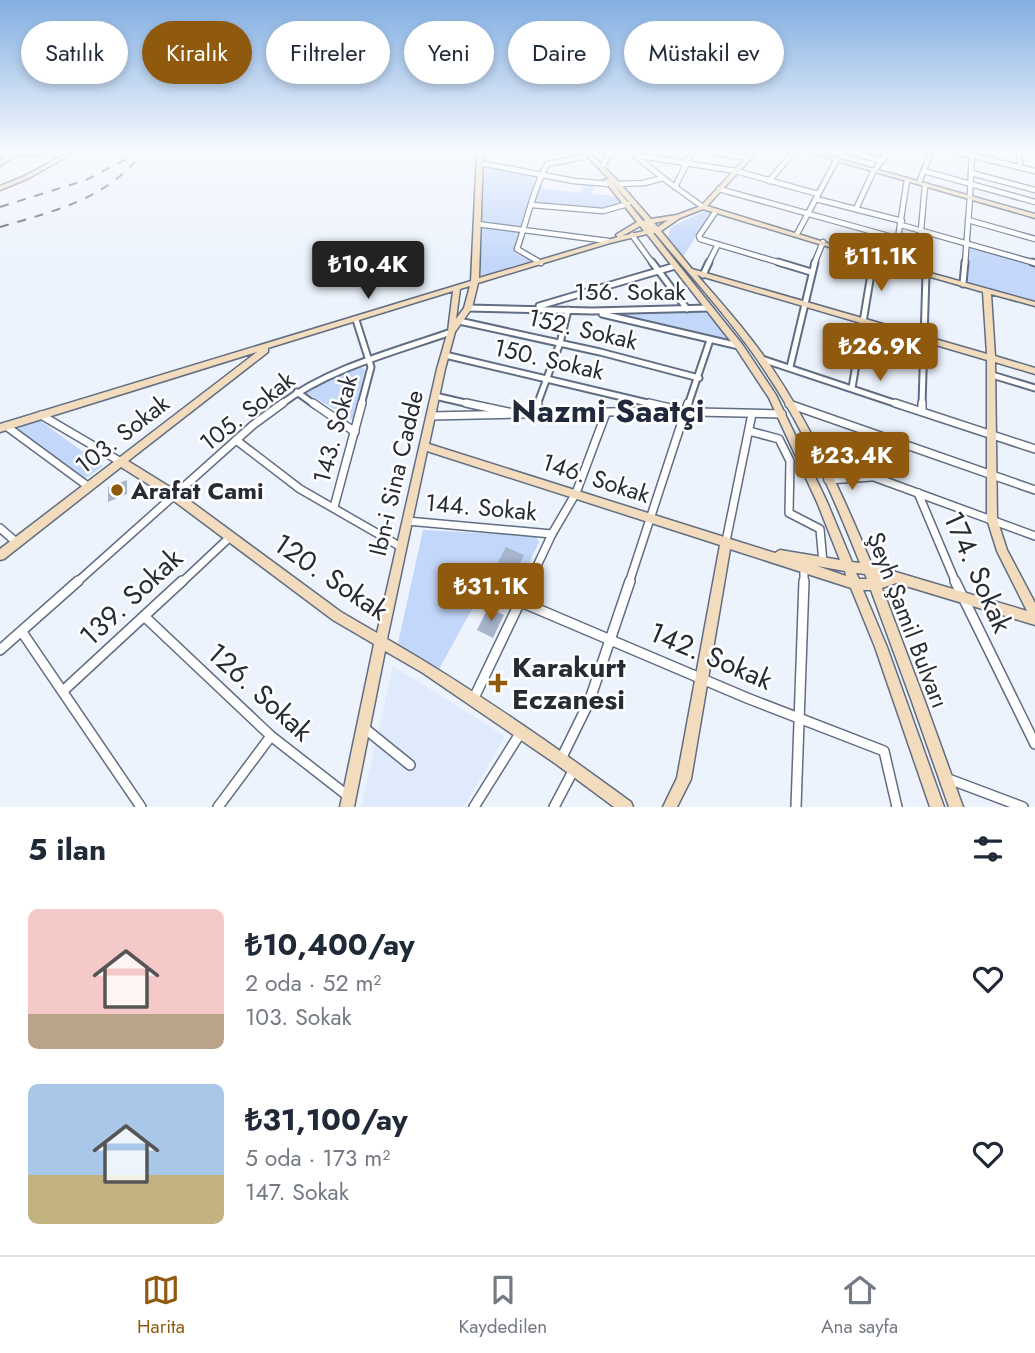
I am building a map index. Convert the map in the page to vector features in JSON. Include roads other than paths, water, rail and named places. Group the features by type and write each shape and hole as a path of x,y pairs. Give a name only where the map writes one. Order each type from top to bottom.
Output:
{"street":[{"name":"Ibn-i Sina Cadde","path":"348,802 401,547 445,355 451,332 468,308 475,282 479,190"},
{"path":"537,190 517,250 541,263"},
{"name":"Şeyh Şamil Bulvarı","path":"619,190 628,204 646,222"},
{"name":"Şeyh Şamil Bulvarı","path":"620,190 690,271 760,359 789,404 870,570 956,807"},
{"path":"679,190 703,207 874,260 1035,304"},
{"path":"653,231 703,207 718,190"},
{"path":"721,190 899,239"},
{"path":"797,190 902,223 922,232 1035,263"},
{"path":"797,234 820,190"},
{"path":"856,209 865,190"},
{"path":"894,265 906,190"},
{"path":"917,271 922,232 923,190"},
{"path":"949,190 1035,214"},
{"path":"963,284 970,190"},
{"path":"990,190 1035,202"},
{"path":"533,205 603,211 628,204"},
{"path":"716,211 699,236 700,239 811,272"},
{"path":"646,222 678,217"},
{"path":"968,220 1035,239"},
{"name":"103. Sokak","path":"608,241 646,222"},
{"path":"477,224 608,241"},
{"name":"Şeyh Şamil Bulvarı","path":"653,231 675,265 763,379 782,414 856,584 899,693 937,807"},
{"name":"103. Sokak","path":"3,427 608,241 653,231"},
{"path":"632,235 687,309"},
{"path":"790,367 811,272 823,242"},
{"path":"703,275 717,246"},
{"path":"852,388 874,260"},
{"path":"532,308 675,265"},
{"path":"690,271 1035,371"},
{"path":"922,411 926,274"},
{"path":"451,332 457,288"},
{"path":"987,290 992,375 992,519 1002,551 1035,617"},
{"name":"156. Sokak","path":"468,308 593,312 709,308"},
{"path":"534,414 560,343 568,310"},
{"path":"593,312 739,346"},
{"name":"143. Sokak","path":"334,507 371,367 356,320"},
{"name":"152. Sokak","path":"459,321 699,377"},
{"name":"105. Sokak","path":"0,650 236,440 297,392 370,360 451,332"},
{"path":"561,759 589,702 612,640 649,517 684,411 699,377 709,340"},
{"name":"103. Sokak","path":"0,555 269,346"},
{"name":"150. Sokak","path":"445,355 684,411"},
{"path":"760,359 1035,449"},
{"path":"992,375 1035,388"},
{"path":"297,392 355,432"},
{"path":"435,396 518,414"},
{"path":"625,412 628,397"},
{"path":"789,404 1035,490"},
{"path":"431,416 489,418 518,414 684,411 782,414"},
{"path":"473,700 552,534 576,493 607,413"},
{"path":"670,807 684,779 726,541 752,414"},
{"name":"120. Sokak","path":"41,415 174,495 337,616 473,700 626,807"},
{"path":"3,427 89,487"},
{"path":"748,430 779,439 790,461 789,513 820,529 823,563"},
{"path":"236,440 300,489 401,547"},
{"name":"146. Sokak","path":"424,446 856,584 876,585"},
{"path":"813,449 874,477 1035,536"},
{"path":"828,480 874,477"},
{"name":"174. Sokak","path":"918,493 962,598 1035,744"},
{"name":"144. Sokak","path":"407,521 552,534"},
{"path":"0,528 16,542"},
{"name":"139. Sokak","path":"63,691 230,537"},
{"name":"146. Sokak","path":"755,551 870,570 892,579 1035,617"},
{"path":"796,807 804,568"},
{"path":"876,585 892,579"},
{"name":"142. Sokak","path":"521,602 701,677 798,721 884,751 897,807"},
{"name":"126. Sokak","path":"144,615 271,736 348,802"},
{"path":"22,632 141,807"},
{"path":"363,727 410,765"},
{"path":"474,807 521,732"},
{"path":"218,807 271,736"},
{"path":"554,807 574,769"},
{"path":"945,778 1023,807"}],"railway":[{"path":"0,207 55,190"},
{"path":"0,227 60,209 100,190"}],"place":[{"name":"Arafat Cami","path":"117,490"},
{"name":"Karakurt Eczanesi","path":"498,683"}],"district":[{"name":"Nazmi Saatçi","path":"608,411"}]}
